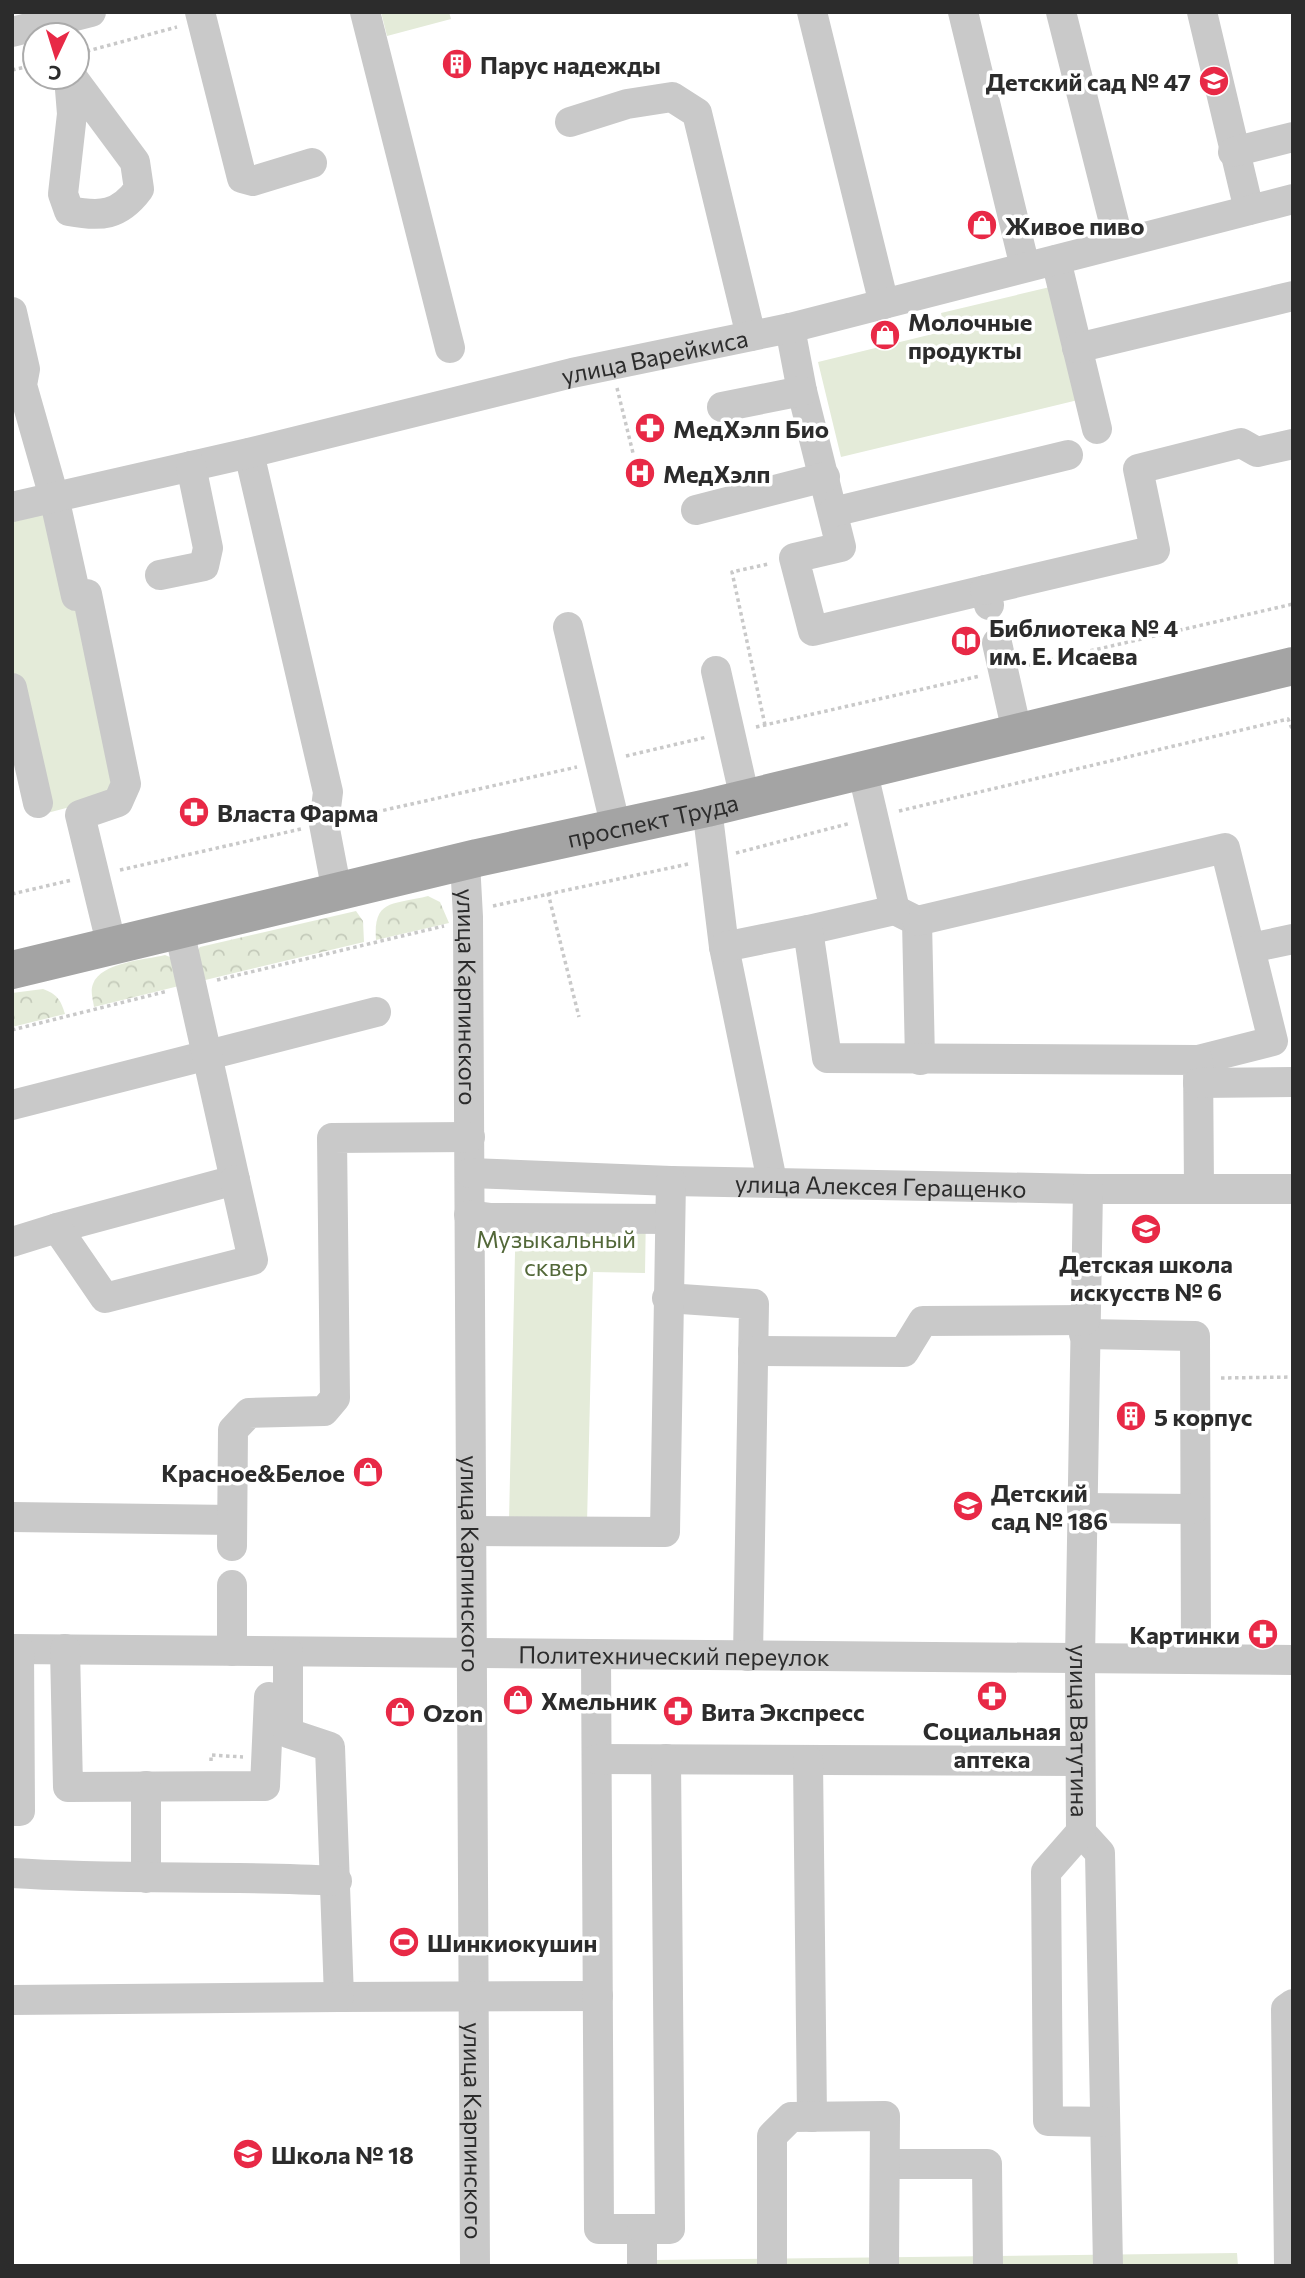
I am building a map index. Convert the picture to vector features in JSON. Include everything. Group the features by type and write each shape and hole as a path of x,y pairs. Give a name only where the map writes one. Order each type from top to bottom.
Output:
{"main road":[{"name":"проспект Труда","path":"12,970 465,862 745,799 1293,666"}],"street":[{"path":"62,21 91,12"},
{"path":"365,12 450,348"},
{"path":"812,12 884,304"},
{"path":"963,12 1025,267"},
{"path":"1061,12 1119,242"},
{"path":"1202,12 1233,152 1249,210"},
{"path":"200,16 242,178 253,181 312,163"},
{"path":"570,122 627,104 672,97 697,113 751,335"},
{"path":"1233,152 1293,136"},
{"name":"улица Варейкиса","path":"12,507 249,453 572,373 790,328 1293,199"},
{"path":"1056,260 1097,429"},
{"path":"1077,348 1293,296"},
{"path":"12,313 25,369 22,385 54,497 76,596 87,594 126,784 118,802 80,815 112,947"},
{"path":"790,328 802,391 841,547 794,558 813,631 987,597 1155,550 1138,469 1241,443 1256,453 1293,444"},
{"path":"722,407 802,391"},
{"path":"249,453 328,792 324,824 337,892"},
{"path":"833,512 1068,455"},
{"path":"160,575 204,566 208,548 191,466"},
{"path":"696,510 825,477"},
{"path":"568,627 598,762 616,828"},
{"path":"1000,657 1017,732"},
{"path":"716,671 745,799"},
{"path":"12,688 38,803"},
{"path":"862,769 872,818 906,916 920,1060"},
{"path":"707,808 724,947 772,1181"},
{"path":"724,947 808,930 906,916 1225,848 1273,1041 1198,1072"},
{"name":"улица Карпинского","path":"465,862 470,1137 476,1995 475,2266"},
{"path":"57,1228 105,1298 253,1259 179,930"},
{"path":"808,930 827,1058 1198,1072 1293,1082"},
{"path":"1251,948 1293,939"},
{"path":"12,1105 376,1012"},
{"path":"1198,1072 1199,1189"},
{"path":"12,1517 232,1533 233,1430 249,1413 324,1411 335,1398 332,1138 470,1137"},
{"name":"улица Алексея Геращенко","path":"470,1173 671,1181 1088,1189 1293,1189"},
{"path":"12,1242 235,1180"},
{"path":"472,1531 665,1532 671,1181"},
{"name":"улица Ватутина","path":"1088,1189 1080,1659 1081,1832 1100,1853 1108,2266"},
{"path":"470,1214 491,1217 670,1219"},
{"path":"667,1298 754,1304 748,1657"},
{"path":"754,1351 904,1352 923,1321 1084,1327 1195,1336 1196,1659"},
{"path":"1082,1508 1194,1509"},
{"path":"232,1585 232,1651"},
{"path":"12,1811 20,1811 16,1650"},
{"name":"Политехнический переулок","path":"16,1650 1293,1660"},
{"path":"65,1650 68,1787 265,1786 279,1651"},
{"path":"279,1651 288,1733 330,1747 337,1881 339,1997"},
{"path":"596,1655 599,2229 670,2229 666,1759"},
{"path":"597,1759 1080,1761"},
{"path":"808,1760 812,2117"},
{"path":"146,1786 146,1878"},
{"path":"1081,1832 1046,1872 1048,2121 1105,2122"},
{"path":"12,1873 99,1879 239,1876 337,1881"},
{"path":"12,2000 598,1996"},
{"path":"1290,2248 1290,2098 1286,2009 1293,2004"},
{"path":"772,2266 772,2136 791,2117 885,2116 884,2266"},
{"path":"885,2164 988,2164 988,2266"},
{"path":"642,2230 642,2266"}],"path":[{"path":"91,50 200,16"},
{"path":"615,382 633,453"},
{"path":"765,725 732,572 794,558"},
{"path":"12,894 765,725 1000,657 1293,604"},
{"path":"12,1030 454,924 490,906 714,858 1288,719 1293,731"},
{"path":"548,893 579,1017"},
{"path":"1194,1378 1293,1377"},
{"path":"211,1765 211,1755 248,1757"}],"green space":[{"path":"381,12 449,12 451,19 387,36"},
{"path":"1050,287 1078,400 841,457 818,362 945,331 941,313"},
{"path":"45,509 80,608 114,780 108,797 32,817 12,725 12,516"},
{"path":"428,896 440,902 449,923 376,940 376,926 382,910 396,903"},
{"path":"356,911 363,921 364,942 197,982 195,954 200,947"},
{"path":"165,955 170,957 183,985 94,1007 92,987 105,971 125,963"},
{"path":"43,989 58,998 65,1014 12,1027 12,993"},
{"name":"Музыкальный сквер","path":"516,1208 646,1210 645,1273 593,1272 587,1523 509,1521"},
{"path":"1237,2253 1238,2266 653,2266 653,2260"}],"place":[{"name":"Парус надежды","path":"457,64"},
{"name":"Детский сад № 47","path":"1214,81"},
{"name":"Живое пиво","path":"982,225"},
{"name":"Молочные продукты","path":"885,335"},
{"name":"МедХэлп Био","path":"650,428"},
{"name":"МедХэлп","path":"640,473"},
{"name":"Библиотека № 4 им. Е. Исаева","path":"966,641"},
{"name":"Власта Фарма","path":"194,812"},
{"name":"Детская школа искусств № 6","path":"1146,1229"},
{"name":"5 корпус","path":"1131,1416"},
{"name":"Красное&Белое","path":"368,1472"},
{"name":"Детский сад № 186","path":"968,1506"},
{"name":"Картинки","path":"1263,1634"},
{"name":"Социальная аптека","path":"992,1696"},
{"name":"Хмельник","path":"518,1700"},
{"name":"Вита Экспресс","path":"678,1711"},
{"name":"Ozon","path":"400,1712"},
{"name":"Шинкиокушин","path":"404,1942"},
{"name":"Школа № 18","path":"248,2154"}]}
